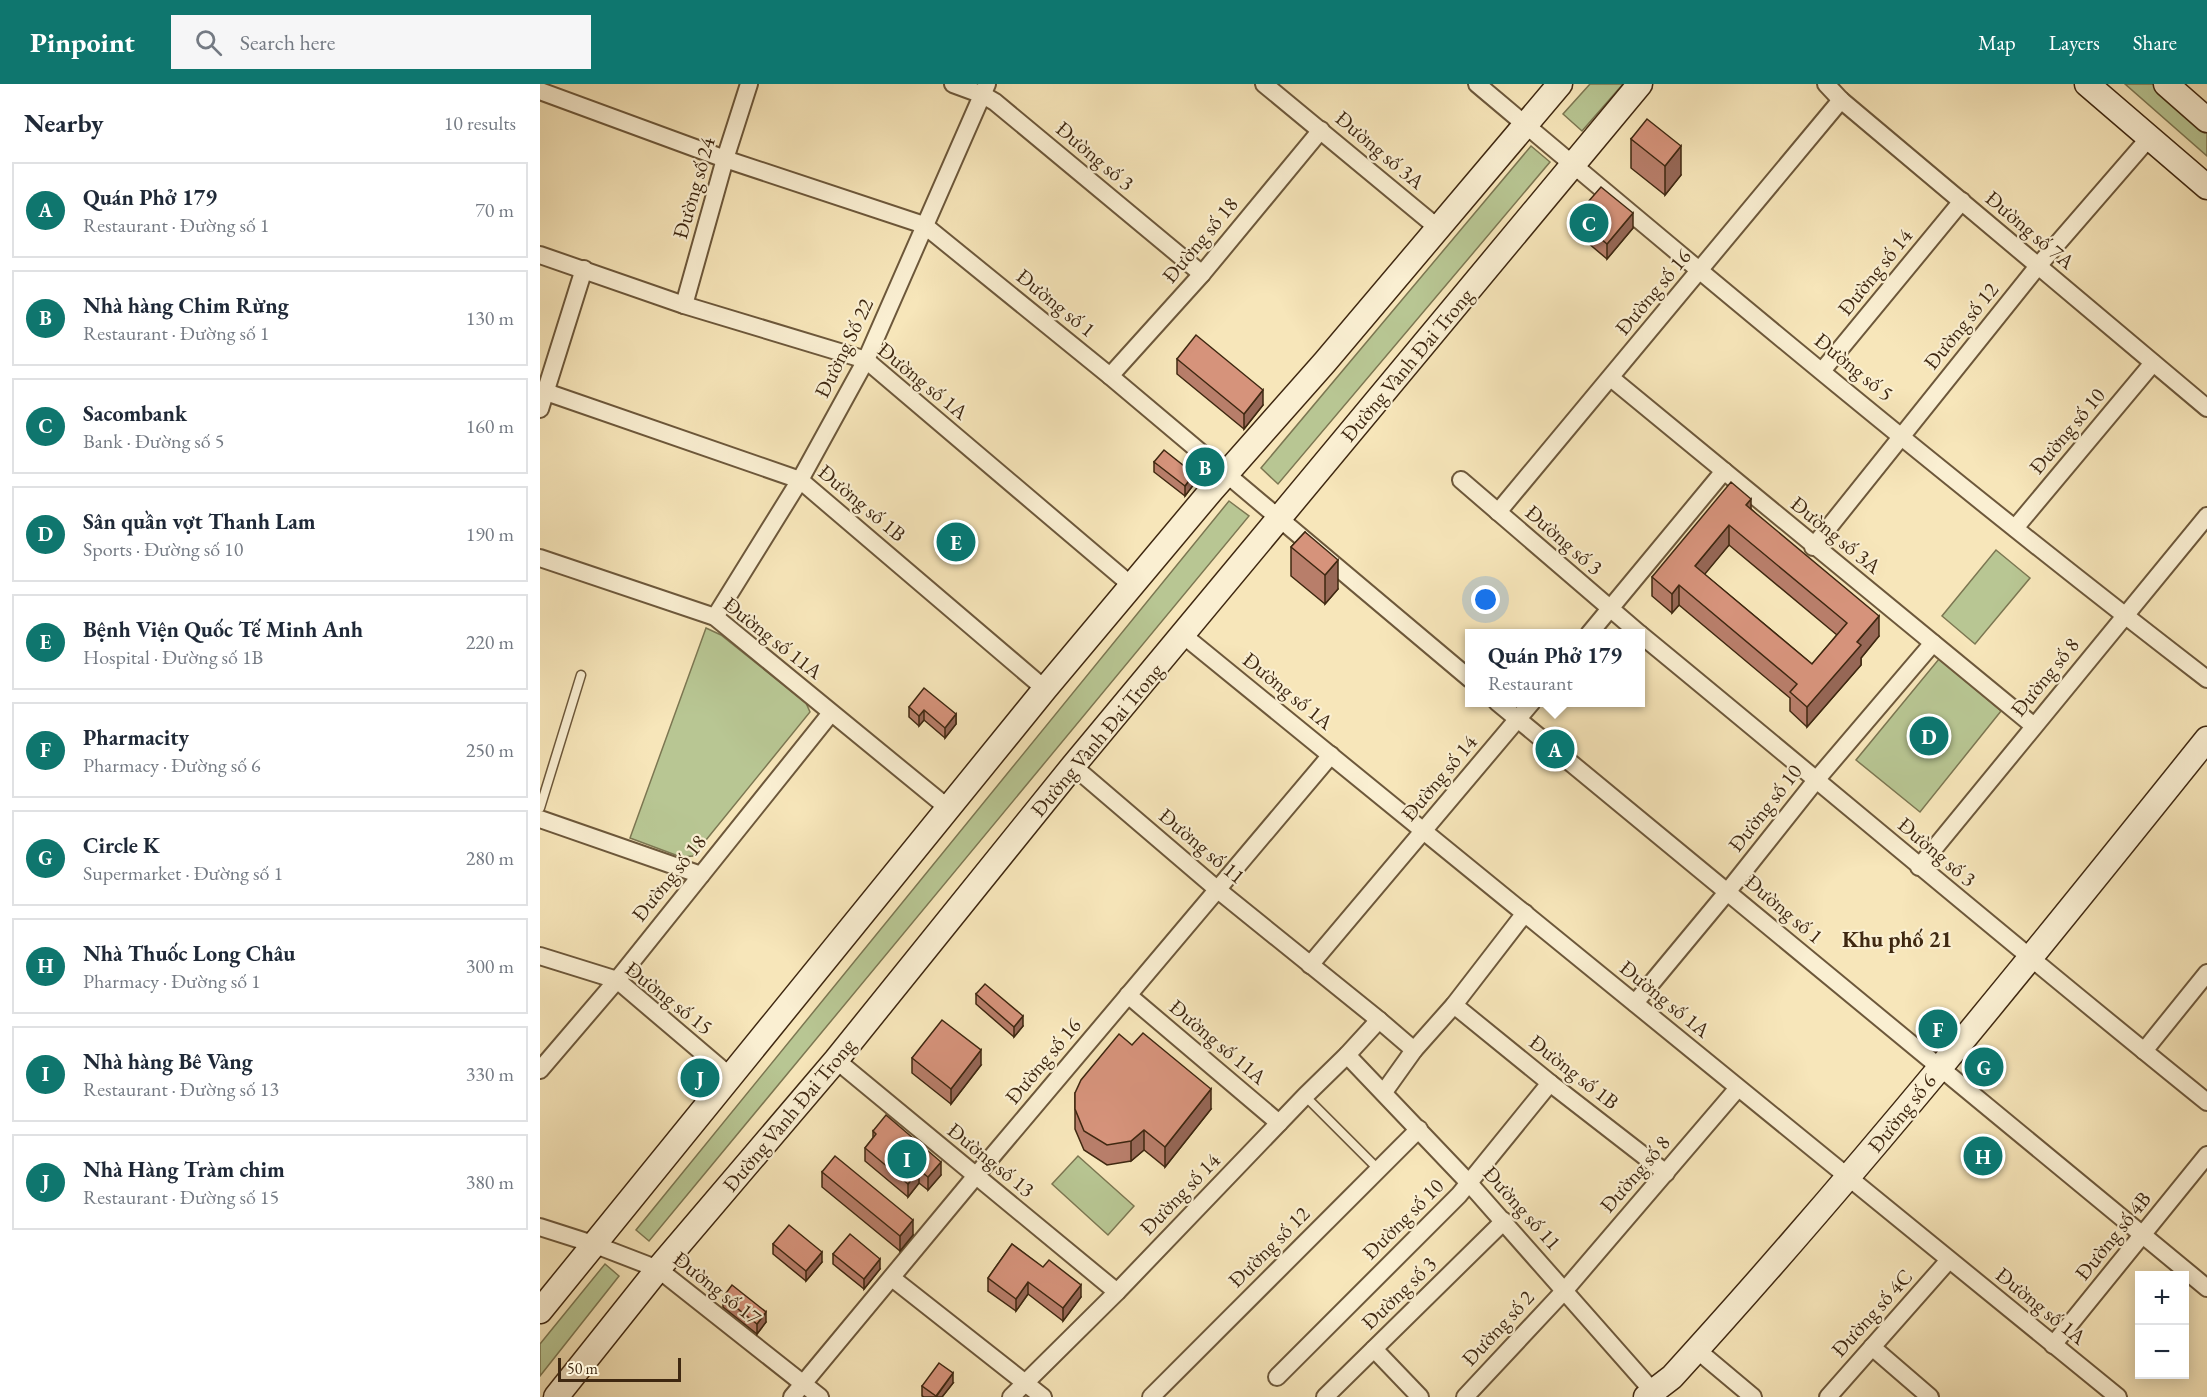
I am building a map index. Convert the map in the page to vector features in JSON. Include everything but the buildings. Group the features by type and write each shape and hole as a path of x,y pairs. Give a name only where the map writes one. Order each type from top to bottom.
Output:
{"street":[{"name":"Đường số 24","path":"684,305 725,159 749,84"},
{"name":"Đường số 3","path":"953,84 985,89 995,102 1202,274"},
{"name":"Đường số 3A","path":"1264,84 1438,228"},
{"name":"Đường số 5","path":"1477,84 1822,371 2015,528 2207,679"},
{"path":"540,1311 1131,585 1325,362 1560,84"},
{"name":"Đường Vành Đai Trong","path":"556,1397 658,1269 836,1060 1073,766 1640,84"},
{"name":"Đường số 7A","path":"1826,84 1841,100 2207,408"},
{"path":"2087,84 2207,188"},
{"path":"2166,84 2207,120"},
{"name":"Đường Số 22","path":"715,617 800,480 866,360 985,89"},
{"name":"Đường số 1","path":"540,91 725,159 924,225 1110,376 1465,675"},
{"name":"Đường số 16","path":"1498,512 1841,100"},
{"name":"Đường số 18","path":"1110,376 1202,274 1321,130"},
{"name":"Đường số 12","path":"1813,547 2038,266 2149,138"},
{"name":"Đường số 14","path":"1822,371 1962,201"},
{"name":"Đường số 1A","path":"540,255 684,305 866,360 1131,585"},
{"path":"540,409 584,269"},
{"name":"Đường số 10","path":"2015,528 2153,363"},
{"name":"Đường số 3A","path":"1611,378 1813,547 2034,726"},
{"name":"Đường số 1B","path":"546,392 800,480 1045,689"},
{"path":"1592,629 1724,471"},
{"name":"Đường số 3","path":"1461,480 1634,629"},
{"name":"Đường số 8","path":"1919,867 2207,516"},
{"name":"Đường số 11A","path":"540,558 715,617 948,808"},
{"name":"Đường số 1A","path":"1183,635 2118,1397"},
{"name":"Đường số 3","path":"1645,638 1919,867 2207,1102"},
{"name":"Đường số 10","path":"1635,1003 1728,891 1816,779 1932,643"},
{"name":"Đường số 1","path":"1503,707 2207,1288"},
{"name":"Đường số 14","path":"1310,964 1528,707"},
{"name":"Đường số 18","path":"540,1070 616,980 831,713"},
{"name":"Đường số 6","path":"1653,1395 1697,1350 1849,1178 2031,958 2207,739"},
{"name":"Đường số 16","path":"798,1390 1331,755"},
{"name":"Đường số 11","path":"1073,766 1218,891 1414,1050"},
{"path":"540,819 701,875"},
{"path":"1384,1092 1414,1050 1454,1005 1525,913"},
{"name":"Đường số 15","path":"540,956 616,980 730,1076"},
{"path":"2144,1051 2207,973"},
{"name":"Đường số 11A","path":"1128,996 1279,1123"},
{"name":"Đường số 1B","path":"1454,1005 1666,1173"},
{"name":"Đường số 14","path":"1011,1397 1118,1292 1379,1020"},
{"name":"Đường số 11","path":"1347,1055 1504,1221 1653,1395"},
{"name":"Đường số 13","path":"836,1060 975,1177 1118,1292"},
{"name":"Đường số 10","path":"1277,1377 1469,1183 1550,1083"},
{"name":"Đường số 8","path":"1565,1290 1738,1088"},
{"name":"Đường số 12","path":"1151,1397 1419,1129"},
{"name":"Đường số 4B","path":"2053,1345 2207,1155"},
{"name":"Đường số 3","path":"1324,1397 1504,1221"},
{"name":"Đường số 17","path":"540,1227 658,1269 798,1390 820,1397"},
{"name":"Đường số 4C","path":"1828,1397 1949,1260"},
{"path":"892,1278 1043,1397"},
{"name":"Đường số 2","path":"1465,1397 1565,1290"},
{"path":"1872,1347 1930,1397"},
{"path":"1374,1349 1420,1397"},
{"path":"1697,1350 1753,1397"}],"lane":[{"path":"540,808 581,675"},
{"path":"1305,1096 1379,1170"}],"green space":[{"path":"1590,84 1623,84 1582,131 1563,114"},
{"path":"2125,84 2154,84 2207,131 2207,156"},
{"path":"1531,146 1550,162 1278,484 1261,468"},
{"path":"1229,501 1249,516 649,1241 636,1230"},
{"path":"1996,550 2030,578 1975,644 1942,616"},
{"path":"706,628 721,635 806,703 810,712 693,856 681,857 630,838"},
{"path":"1939,659 2001,711 1920,812 1856,760"},
{"path":"1078,1156 1134,1206 1108,1235 1052,1184"},
{"path":"605,1264 619,1276 540,1376 540,1344"}],"place":[{"name":"Sacombank","path":"1589,223"},
{"name":"Nhà hàng Chim Rừng","path":"1205,467"},
{"name":"Bệnh Viện Quốc Tế Minh Anh","path":"956,542"},
{"name":"Sân quần vợt Thanh Lam","path":"1929,736"},
{"name":"Quán Phở 179","path":"1555,749"},
{"name":"Pharmacity","path":"1938,1029"},
{"name":"Circle K","path":"1984,1067"},
{"name":"Nhà Hàng Tràm chim","path":"700,1078"},
{"name":"Nhà Thuốc Long Châu","path":"1983,1156"},
{"name":"Nhà hàng Bê Vàng","path":"907,1159"}],"district":[{"name":"Khu phố 21","path":"1897,939"}]}
